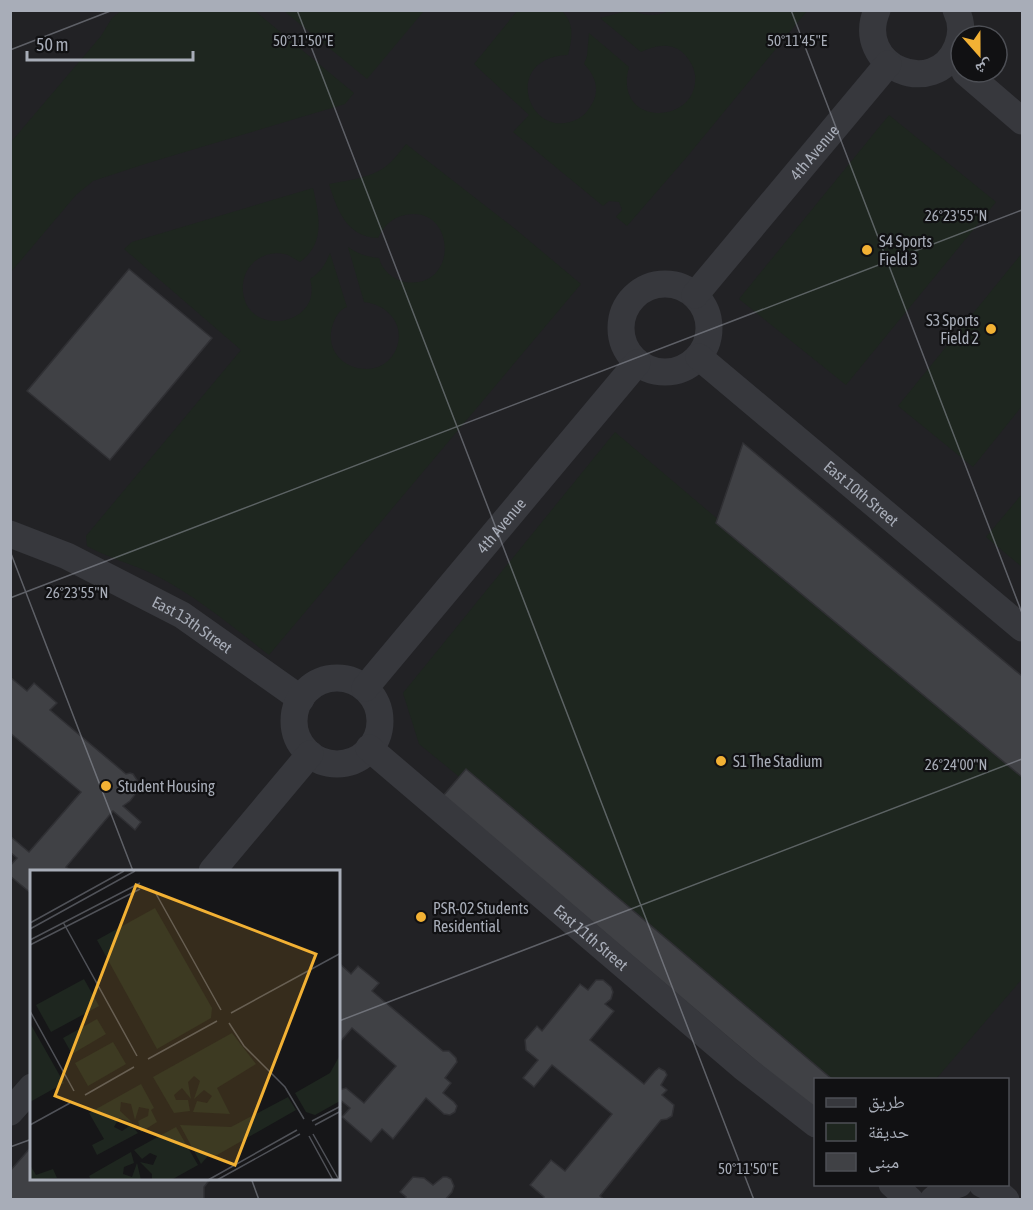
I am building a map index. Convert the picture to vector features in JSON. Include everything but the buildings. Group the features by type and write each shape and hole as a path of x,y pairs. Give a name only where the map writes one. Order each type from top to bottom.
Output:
{"lane":[{"path":"877,10 873,18 874,43 879,55 888,64 911,74 949,68"},
{"name":"4th Avenue","path":"694,295 888,64"},
{"path":"978,84 1023,121"},
{"path":"658,284 683,287 702,303 708,315 710,327 708,339 699,357 685,368 673,372 660,373 648,370 637,363 628,353 621,336 622,317 627,305 645,288 658,284"},
{"name":"East 10th Street","path":"699,357 1023,628"},
{"name":"4th Avenue","path":"365,688 637,363"},
{"name":"East 13th Street","path":"10,534 67,556 182,615 301,699"},
{"path":"342,678 354,681 365,688 373,697 381,719 374,743 356,759 345,763 327,762 310,754 302,745 295,722 296,710 308,689 319,682 342,678"},
{"name":"East 11th Street","path":"369,748 743,1067 814,1122"},
{"path":"213,870 310,754"},
{"path":"10,1112 30,1089"},
{"path":"893,1186 910,1200"},
{"path":"933,1200 947,1188 955,1186"},
{"path":"985,1186 995,1190 1008,1200 1023,1192"}],"shaded area":[{"path":"10,11 1022,11 1022,1199 11,1199"}],"green space":[{"path":"670,10 807,11 627,226 616,217 622,210 619,202 609,201 603,206 513,132 529,115 474,64 517,11 562,11 571,26 568,55 548,59 536,67 529,79 528,92 532,105 539,115 551,122 565,123 578,119 591,106 596,86 591,72 584,64 589,33 629,67 627,87 633,101 644,110 658,113 672,111 684,104 693,92 695,75 692,65 676,48 656,47 641,52 600,18 627,11 654,15"},
{"path":"121,11 255,11 354,93 345,104 93,181 76,195 11,272 11,142 101,36 112,18"},
{"path":"284,11 424,11 367,79"},
{"name":"S4 Sports Field 3","path":"889,115 996,202 846,385 739,299"},
{"path":"406,144 514,228 581,284 269,655 214,612 170,583 87,546 86,536 241,350 124,249 132,242 313,188 318,218 314,246 300,262 279,253 265,255 253,263 246,273 243,284 248,307 258,316 270,321 296,316 306,307 311,295 310,279 322,268 330,253 347,307 338,314 333,324 331,339 335,352 343,361 354,367 366,369 379,367 389,360 397,347 398,330 392,316 380,306 364,302 348,247 363,255 379,258 385,270 396,279 405,282 423,281 435,273 443,261 445,247 442,233 434,222 422,215 405,215 392,220 385,226 378,238 358,233 344,220 329,184 362,178 377,172 391,162"},
{"name":"S3 Sports Field 2","path":"1022,253 1022,406 973,467 898,406"},
{"name":"S1 The Stadium","path":"615,432 1022,777 1022,979 937,1078 828,1078 419,744 403,693"},
{"path":"1022,494 1022,567 986,537"}],"place":[{"name":"S4 Sports Field 3","path":"867,250"},
{"name":"S3 Sports Field 2","path":"991,329"},
{"name":"S1 The Stadium","path":"721,761"},
{"name":"Student Housing","path":"106,786"},
{"name":"PSR-02 Students Residential","path":"421,917"}]}
